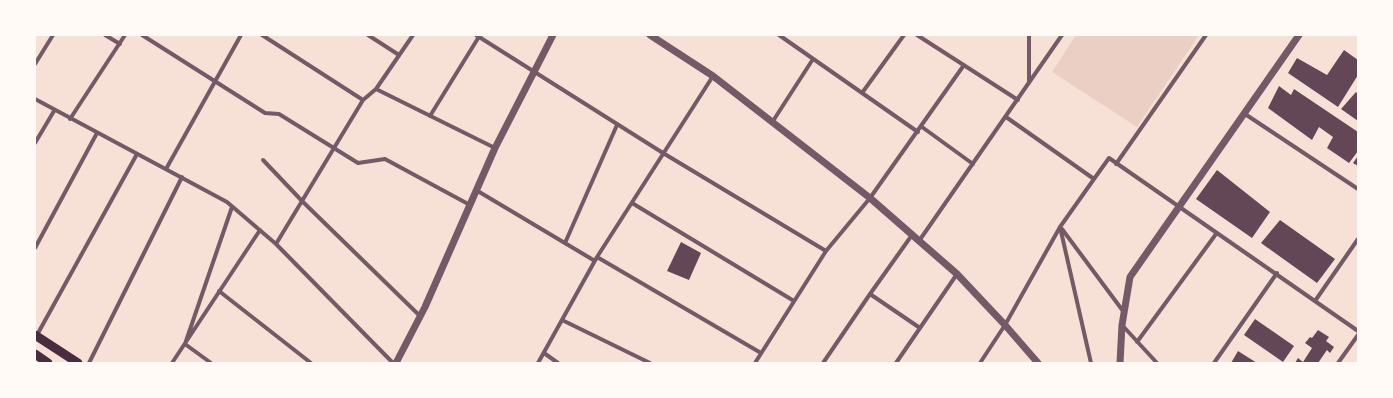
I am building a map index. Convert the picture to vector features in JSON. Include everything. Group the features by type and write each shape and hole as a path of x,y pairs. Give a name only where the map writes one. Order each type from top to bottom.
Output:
{"highway":[{"path":"36,335 78,363"},
{"path":"35,354 48,363"}],"street":[{"path":"35,64 53,35"},
{"path":"105,35 120,44"},
{"path":"70,119 125,35"},
{"path":"142,35 265,113 279,114 358,163 385,159 470,206"},
{"path":"166,169 241,35"},
{"path":"262,35 363,100"},
{"path":"368,35 399,56"},
{"path":"276,244 363,100 376,89 413,35"},
{"path":"35,99 70,119 182,177 232,207 276,244 394,363 420,316 495,148 553,35"},
{"path":"650,35 713,76 773,121 870,198 957,274 1038,363"},
{"path":"779,35 918,132"},
{"path":"862,93 904,35"},
{"path":"917,35 1018,100"},
{"path":"1029,35 1029,83"},
{"path":"919,240 1062,35"},
{"path":"1116,164 1206,35"},
{"path":"1120,363 1122,325 1130,277 1300,35"},
{"path":"430,116 479,36 534,73 617,125 826,251"},
{"path":"773,121 813,59"},
{"path":"755,363 826,251 870,198 922,127 964,65"},
{"path":"538,363 596,259 713,76"},
{"path":"376,89 495,148"},
{"path":"35,143 54,110"},
{"path":"1245,114 1358,188"},
{"path":"1006,117 1094,179"},
{"path":"564,243 617,125"},
{"path":"922,127 973,164"},
{"path":"35,248 97,133"},
{"path":"36,335 137,154"},
{"path":"980,363 1005,325 1060,227 1109,158 1216,234 1277,273 1358,332"},
{"path":"263,160 302,201 420,316"},
{"path":"89,363 182,177"},
{"path":"476,190 564,243 596,259 761,353"},
{"path":"632,203 794,301"},
{"path":"185,344 232,207"},
{"path":"1060,227 1124,312"},
{"path":"1060,227 1091,363"},
{"path":"172,363 260,230"},
{"path":"1137,342 1216,234"},
{"path":"823,363 912,235"},
{"path":"1315,301 1356,246 1358,239"},
{"path":"1214,363 1277,273"},
{"path":"896,363 957,274"},
{"path":"220,291 311,363"},
{"path":"870,294 920,328"},
{"path":"562,320 650,363"},
{"path":"1122,325 1157,363"},
{"path":"1338,363 1358,335"},
{"path":"185,344 211,363"},
{"path":"544,353 558,363"}],"shaded area":[{"path":"1076,35 1199,35 1137,127 1052,72"}],"building":[{"path":"1344,50 1358,60 1358,75 1338,107 1288,73 1297,58 1327,75"},
{"path":"1279,86 1291,95 1294,89 1358,132 1358,151 1349,163 1327,148 1333,137 1319,127 1312,140 1268,108"},
{"path":"1356,92 1358,94 1358,121 1341,109"},
{"path":"1358,156 1358,166 1353,163"},
{"path":"1217,170 1270,212 1252,238 1196,199"},
{"path":"1280,220 1335,259 1317,283 1261,243"},
{"path":"681,242 701,253 689,280 667,271"},
{"path":"1255,319 1294,346 1283,362 1244,335"},
{"path":"1318,330 1329,337 1326,341 1334,347 1330,353 1327,350 1318,363 1295,363 1298,358 1303,362 1312,348 1305,343 1310,337 1312,338"},
{"path":"1238,351 1257,363 1231,363"}]}
